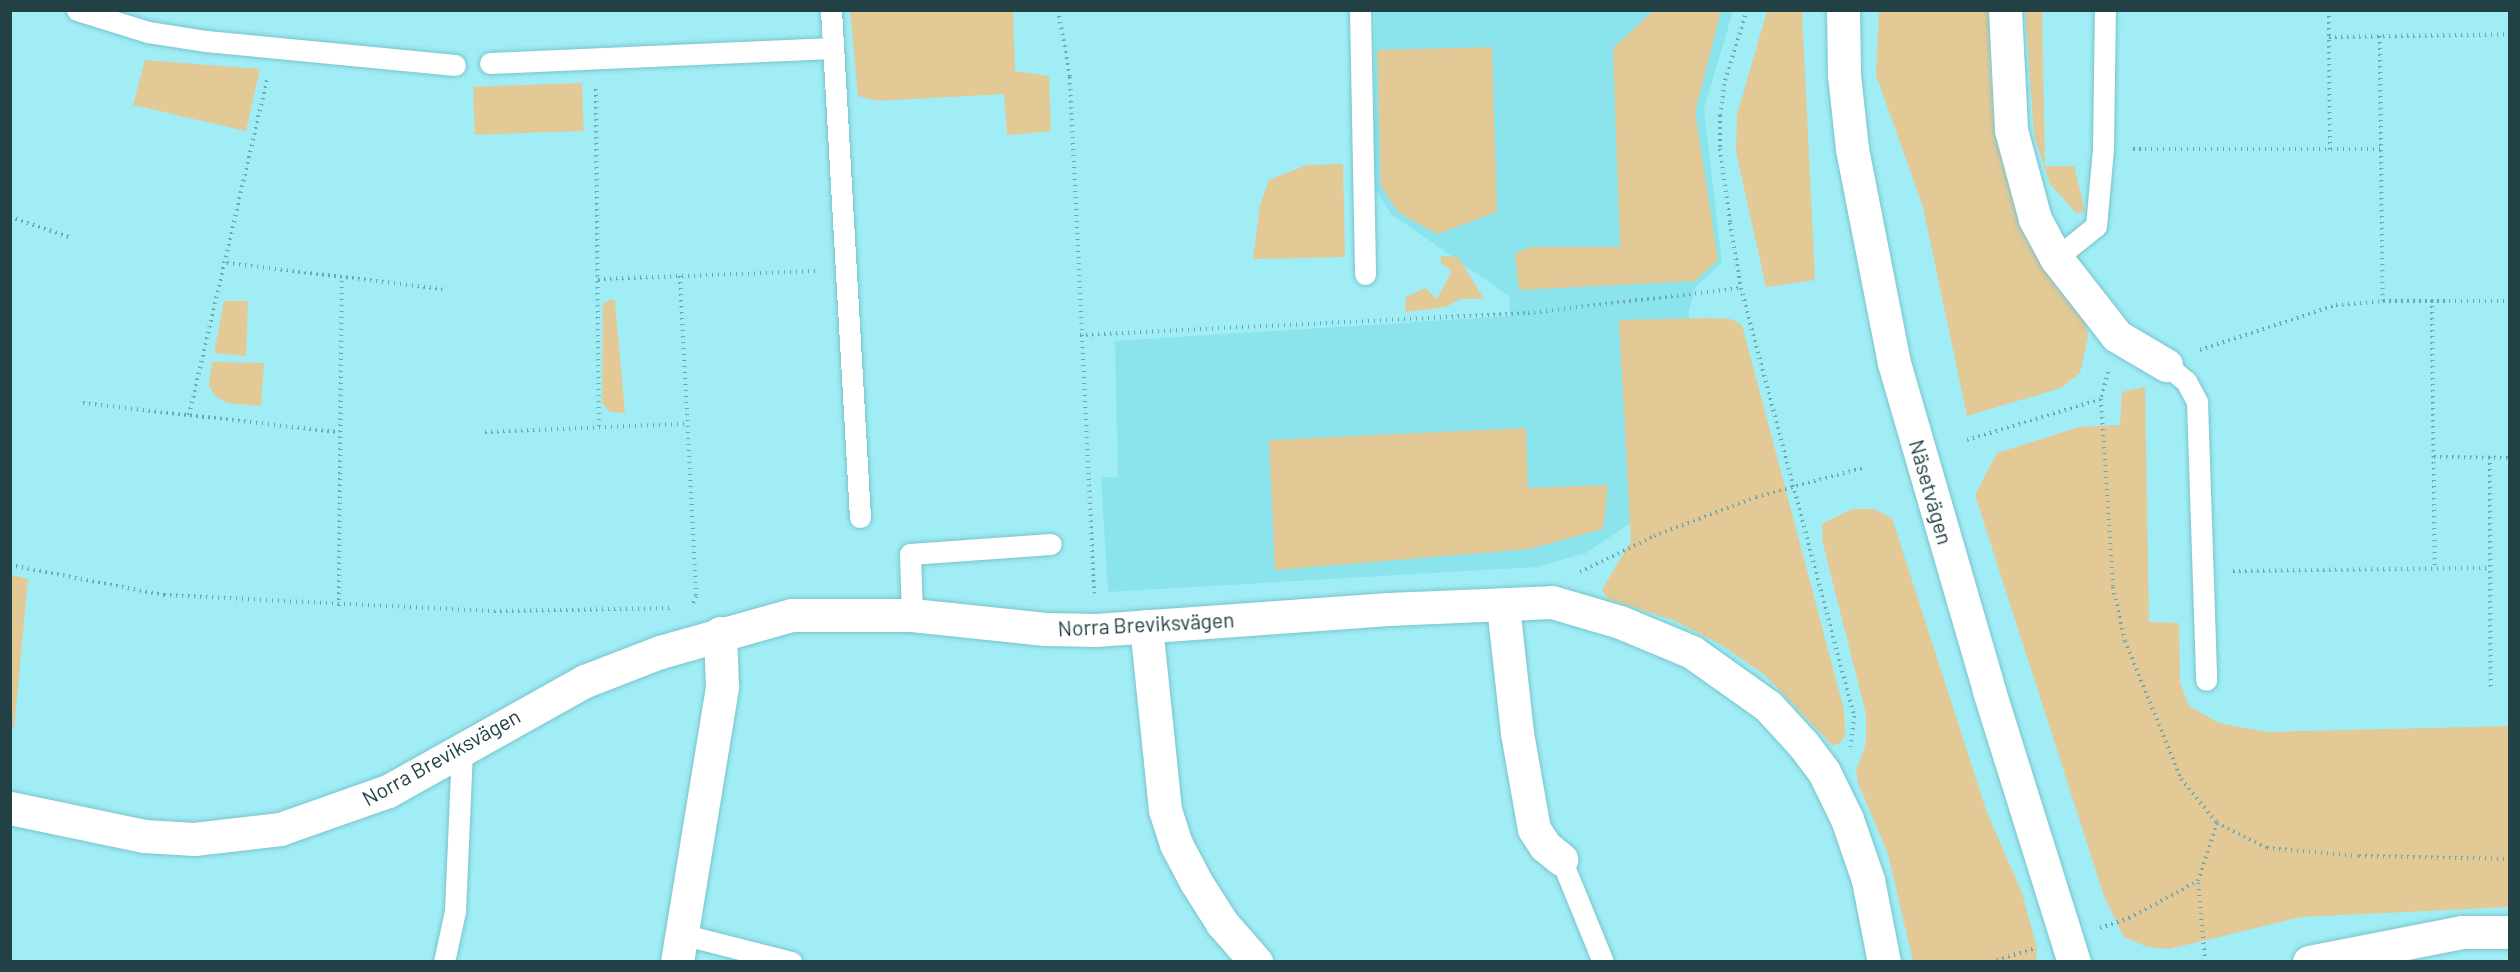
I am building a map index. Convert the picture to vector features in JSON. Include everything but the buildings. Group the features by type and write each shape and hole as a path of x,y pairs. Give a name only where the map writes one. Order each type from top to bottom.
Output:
{"street":[{"name":"Näsetvägen","path":"1843,10 1844,75 1852,149 1894,363 1989,691 2074,962"},
{"path":"2005,10 2011,130 2035,219 2056,258 2117,336 2166,365"},
{"name":"Norra Breviksvägen","path":"10,808 144,836 242,836 331,814 388,791 585,681 720,633 792,615 912,615 1045,629 1096,630 1388,609 1503,606 1552,602 1620,622 1692,652 1768,706 1824,771 1868,880 1884,962"},
{"path":"1503,606 1517,733 1534,829 1545,846 1561,859"},
{"path":"1146,626 1165,810 1176,844 1196,882 1222,923 1256,962"},
{"path":"679,948 722,686 720,633"},
{"path":"2309,962 2462,932 2510,932"}],"lane":[{"path":"831,10 860,518"},
{"path":"1360,10 1365,274"},
{"path":"2056,258 2096,226 2103,149 2105,10"},
{"path":"90,13 148,32 274,49 455,64"},
{"path":"490,63 833,48"},
{"path":"2166,365 2186,381 2197,402 2206,680"},
{"path":"912,615 910,554 1051,544"},
{"path":"444,962 455,911 462,749"},
{"path":"1561,859 1603,962"},
{"path":"679,948 791,962"}],"path":[{"path":"1058,10 1070,77 1080,335 1096,630"},
{"path":"1747,10 1724,84 1720,149 1741,288 1854,716 1850,749 1824,771"},
{"path":"2329,10 2330,150"},
{"path":"2329,37 2510,34"},
{"path":"2380,36 2383,301"},
{"path":"189,415 227,263 274,49"},
{"path":"596,59 599,427"},
{"path":"2103,149 2381,149"},
{"path":"10,217 69,237"},
{"path":"227,263 442,289"},
{"path":"598,279 846,269"},
{"path":"680,276 696,596 691,610"},
{"path":"339,606 342,277"},
{"path":"1080,335 1528,313 1741,288"},
{"path":"2432,300 2434,568"},
{"path":"2166,365 2336,305 2383,301 2510,301"},
{"path":"1967,440 2101,399"},
{"path":"83,403 339,432"},
{"path":"484,432 688,424"},
{"path":"2434,457 2510,458"},
{"path":"2490,457 2491,688"},
{"path":"1552,602 1565,582 1596,562 1654,536 1794,486 1863,468"},
{"path":"10,565 164,595 339,606 494,611 691,610 720,633"},
{"path":"2204,571 2490,568"},
{"path":"2205,962 2198,881 2217,823"}],"shaded area":[{"path":"850,11 1013,11 1015,71 1049,76 1051,131 1007,135 1004,94 878,101 858,96"},
{"path":"1375,11 1733,11 1704,109 1722,263 1695,287 1689,311 1688,471 1666,499 1586,553 1536,567 1108,592 1101,477 1118,477 1115,341 1510,316 1509,296 1391,214 1374,187"},
{"path":"1721,11 1695,112 1718,260 1695,281 1519,290 1515,254 1530,247 1620,247 1613,48 1652,12"},
{"path":"1767,11 1802,11 1815,280 1766,287 1736,152 1737,115"},
{"path":"1879,11 1989,11 1991,81 2005,156 2083,305 2088,337 2080,373 2061,388 1967,416 1923,207 1876,75"},
{"path":"2025,11 2042,11 2045,166 2074,166 2085,211 2076,213 2050,184 2034,135"},
{"path":"1492,47 1497,212 1437,234 1398,212 1381,186 1377,50"},
{"path":"145,60 260,69 246,131 133,105"},
{"path":"582,83 584,131 475,135 473,87"},
{"path":"1343,164 1345,257 1253,259 1260,205 1269,180 1307,165"},
{"path":"1441,256 1458,257 1484,299 1460,299 1446,307 1405,312 1406,297 1425,288 1437,299 1452,271 1441,263"},
{"path":"612,299 615,301 625,413 610,412 602,403 603,304"},
{"path":"224,301 248,301 246,356 214,353"},
{"path":"1731,319 1742,325 1844,710 1845,736 1839,744 1832,745 1765,675 1720,644 1673,620 1608,599 1602,590 1631,541 1619,320"},
{"path":"212,362 264,363 261,406 227,403 214,395 209,385"},
{"path":"2145,387 2149,622 2179,623 2180,682 2189,706 2219,723 2266,732 2509,726 2509,907 2302,917 2169,949 2147,947 2124,937 2104,896 1975,495 1997,453 2079,427 2120,425 2122,392"},
{"path":"1526,428 1528,488 1608,485 1603,529 1529,549 1275,570 1269,440"},
{"path":"1852,509 1874,509 1892,518 1986,810 2022,893 2037,948 2036,961 1913,961 1888,854 1858,783 1856,771 1866,743 1866,714 1823,544 1822,524"},
{"path":"11,575 28,579 14,728 10,728"}]}
